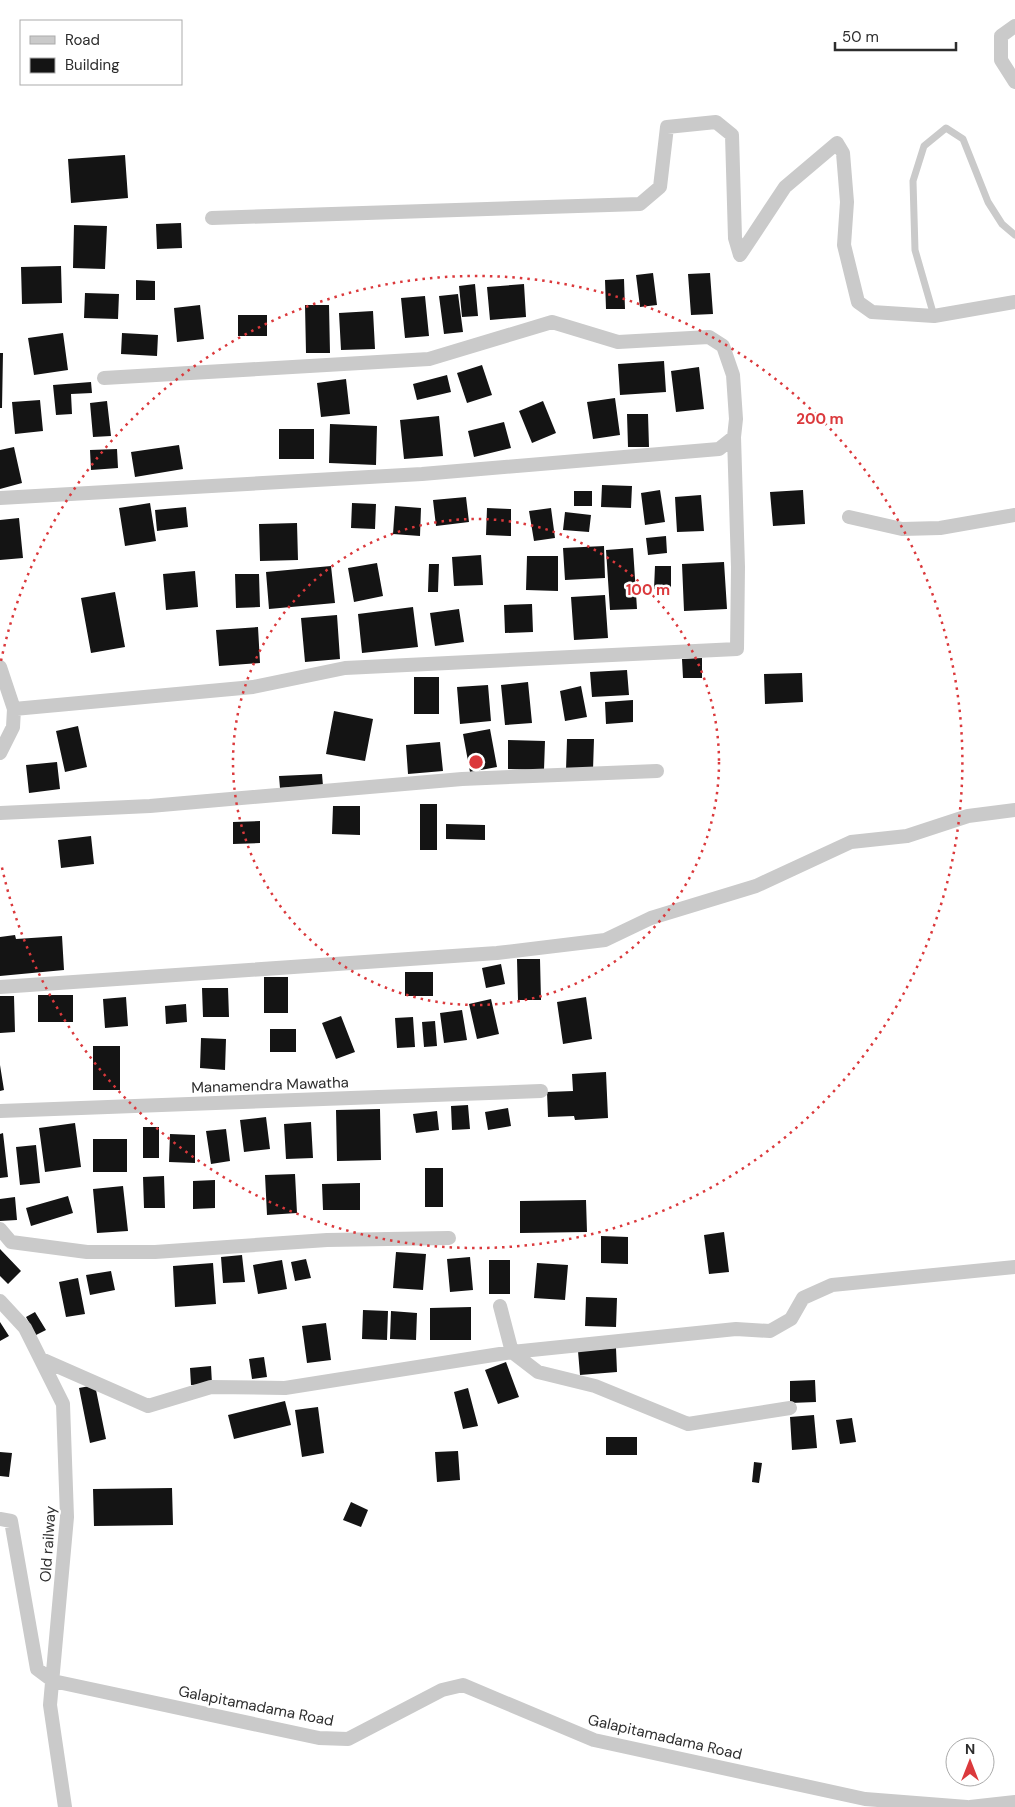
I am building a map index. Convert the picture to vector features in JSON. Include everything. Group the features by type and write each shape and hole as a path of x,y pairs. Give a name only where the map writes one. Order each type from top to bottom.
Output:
{"street":[{"path":"1015,26 1000,36 1001,60 1015,82"},
{"path":"212,218 640,204 660,187 667,127 716,122 732,135 735,238 740,255 784,187 837,143 843,153 847,202 844,245 858,302 872,312 934,316 1015,302"},
{"path":"14,709 254,687 345,668 737,649 738,567 734,437 736,419 733,375 723,346 709,337 618,342 552,322 429,359 104,378"},
{"path":"0,498 422,474 719,449 734,437"},
{"path":"849,517 902,529 940,528 1015,515"},
{"path":"0,667 14,709 12,727 0,753"},
{"path":"0,813 150,806 462,779 657,771"},
{"path":"0,987 497,953 605,940 651,918 756,886 851,842 907,836 968,816 1015,810"},
{"name":"Manamendra Mawatha","path":"0,1111 542,1091"},
{"path":"0,1229 11,1242 88,1252 155,1252 326,1240 449,1238"},
{"path":"41,1359 148,1406 211,1387 285,1388 512,1352 736,1329 770,1331 791,1319 803,1298 832,1285 1015,1267"},
{"name":"Old railway","path":"0,1301 26,1328 63,1404 67,1517 50,1705 65,1807"},
{"path":"500,1306 512,1352 538,1372 595,1386 688,1424 790,1408"},
{"path":"0,1519 11,1521 37,1669 53,1681"},
{"name":"Galapitamadama Road","path":"53,1681 318,1738 348,1739 442,1690 463,1685 594,1740 865,1798 968,1807 1015,1802"}],"lane":[{"path":"934,316 915,250 914,181 924,146 946,128 964,139 988,202 1002,224 1015,235"}],"building":[{"path":"125,155 128,198 71,203 68,159"},
{"path":"181,223 182,248 157,249 156,224"},
{"path":"74,225 107,226 105,269 73,268"},
{"path":"61,266 62,303 22,304 21,267"},
{"path":"653,273 657,305 640,307 636,275"},
{"path":"710,273 713,314 691,315 688,274"},
{"path":"624,279 625,309 606,309 605,280"},
{"path":"136,280 155,281 155,300 136,300"},
{"path":"475,284 478,316 462,317 459,286"},
{"path":"524,284 526,317 490,320 487,287"},
{"path":"85,293 119,294 118,319 84,318"},
{"path":"458,294 463,332 444,334 439,296"},
{"path":"425,296 429,336 405,338 401,298"},
{"path":"200,305 204,339 177,342 174,308"},
{"path":"305,305 329,305 330,353 306,353"},
{"path":"373,311 375,349 341,350 339,313"},
{"path":"238,315 267,315 267,336 238,336"},
{"path":"63,333 68,370 34,375 28,338"},
{"path":"122,333 158,335 157,356 121,354"},
{"path":"0,353 3,353 2,408 0,408"},
{"path":"664,361 666,392 620,395 618,364"},
{"path":"482,365 492,395 467,403 457,373"},
{"path":"699,367 704,409 676,412 671,371"},
{"path":"447,375 451,392 417,400 413,384"},
{"path":"346,379 350,414 321,417 317,383"},
{"path":"91,382 92,393 71,394 72,414 56,415 53,385"},
{"path":"615,398 620,435 593,439 587,402"},
{"path":"40,400 43,431 15,434 12,402"},
{"path":"107,401 111,436 93,437 90,403"},
{"path":"543,401 556,433 532,443 519,411"},
{"path":"627,414 648,414 649,447 628,447"},
{"path":"439,416 443,456 404,459 400,420"},
{"path":"504,422 511,448 474,457 468,431"},
{"path":"330,424 377,426 376,465 329,463"},
{"path":"279,429 314,429 314,459 279,459"},
{"path":"179,445 183,469 135,477 131,452"},
{"path":"14,447 22,483 0,489 0,450"},
{"path":"117,449 118,468 91,470 90,450"},
{"path":"602,485 632,486 631,508 601,507"},
{"path":"660,490 665,522 645,525 641,493"},
{"path":"803,490 805,524 773,526 770,492"},
{"path":"574,491 592,491 592,506 574,506"},
{"path":"701,495 704,531 677,532 675,497"},
{"path":"466,497 469,522 436,526 433,500"},
{"path":"150,503 156,541 125,546 119,508"},
{"path":"352,503 376,504 375,529 351,528"},
{"path":"395,506 421,508 420,536 393,534"},
{"path":"186,507 188,527 157,531 155,510"},
{"path":"487,508 511,509 511,536 486,535"},
{"path":"551,508 555,538 534,541 529,511"},
{"path":"565,512 591,515 589,532 563,530"},
{"path":"19,518 23,558 0,560 0,520"},
{"path":"297,523 298,560 260,561 259,524"},
{"path":"666,536 667,553 648,555 646,538"},
{"path":"604,546 605,578 565,580 563,548"},
{"path":"633,548 637,609 610,610 606,550"},
{"path":"481,555 483,585 454,586 452,557"},
{"path":"527,556 558,556 558,591 526,590"},
{"path":"724,562 727,609 684,611 682,564"},
{"path":"377,563 383,596 354,602 348,568"},
{"path":"429,564 439,564 438,592 428,592"},
{"path":"331,566 335,603 269,609 266,572"},
{"path":"655,566 671,566 671,590 654,589"},
{"path":"195,571 198,607 166,610 163,574"},
{"path":"235,574 259,574 260,607 236,608"},
{"path":"115,592 125,647 91,653 81,598"},
{"path":"605,595 608,638 574,640 571,597"},
{"path":"532,604 533,632 505,633 504,605"},
{"path":"413,607 418,647 362,653 358,614"},
{"path":"459,609 464,642 435,646 430,613"},
{"path":"337,615 340,659 305,662 301,618"},
{"path":"258,627 260,663 219,666 216,630"},
{"path":"702,658 702,678 683,678 682,659"},
{"path":"627,670 629,695 592,697 590,672"},
{"path":"802,673 803,702 765,704 764,674"},
{"path":"414,677 439,677 439,714 414,714"},
{"path":"528,682 532,723 505,725 501,685"},
{"path":"488,685 491,721 460,724 457,687"},
{"path":"581,686 587,717 565,721 560,691"},
{"path":"633,700 633,722 606,724 605,702"},
{"path":"334,711 373,719 365,761 326,754"},
{"path":"78,726 87,767 65,772 56,731"},
{"path":"490,729 497,767 470,772 463,734"},
{"path":"567,739 594,739 593,770 566,770"},
{"path":"508,740 545,741 544,770 508,769"},
{"path":"440,742 443,771 408,774 406,745"},
{"path":"57,762 60,789 29,793 26,765"},
{"path":"322,774 323,786 280,788 279,776"},
{"path":"420,804 437,804 437,850 420,850"},
{"path":"333,806 360,806 360,835 332,834"},
{"path":"260,821 260,843 233,844 233,822"},
{"path":"446,824 485,825 485,840 446,839"},
{"path":"91,836 94,864 61,868 58,840"},
{"path":"15,935 16,939 62,936 64,970 0,976 0,937"},
{"path":"517,959 540,959 541,1000 518,1000"},
{"path":"501,964 505,984 486,988 482,968"},
{"path":"405,972 433,972 433,996 405,996"},
{"path":"264,977 288,977 288,1013 264,1013"},
{"path":"202,988 228,988 229,1017 203,1017"},
{"path":"38,995 73,995 73,1022 38,1022"},
{"path":"0,996 14,996 15,1032 0,1033"},
{"path":"126,997 128,1026 105,1028 103,999"},
{"path":"586,997 592,1039 563,1044 557,1002"},
{"path":"491,999 499,1034 477,1039 469,1004"},
{"path":"186,1004 187,1022 166,1024 165,1006"},
{"path":"462,1010 467,1040 444,1043 440,1013"},
{"path":"341,1016 355,1052 336,1059 322,1023"},
{"path":"413,1017 415,1047 397,1048 395,1018"},
{"path":"435,1021 437,1046 424,1047 422,1022"},
{"path":"270,1029 296,1029 296,1052 270,1052"},
{"path":"201,1038 226,1039 225,1070 200,1068"},
{"path":"93,1046 120,1046 120,1090 93,1090"},
{"path":"0,1065 4,1090 0,1091"},
{"path":"606,1072 608,1118 575,1120 574,1116 548,1117 547,1092 573,1091 572,1074"},
{"path":"468,1105 470,1129 452,1130 451,1106"},
{"path":"508,1108 511,1126 488,1130 485,1112"},
{"path":"380,1109 381,1160 337,1161 336,1110"},
{"path":"437,1111 439,1130 416,1133 413,1114"},
{"path":"266,1117 270,1149 244,1152 240,1120"},
{"path":"311,1122 313,1158 286,1159 284,1124"},
{"path":"75,1123 81,1167 45,1172 39,1128"},
{"path":"143,1127 159,1127 159,1158 143,1158"},
{"path":"226,1129 230,1161 211,1164 206,1131"},
{"path":"3,1133 8,1177 0,1178 0,1134"},
{"path":"170,1134 195,1135 195,1163 169,1162"},
{"path":"93,1139 127,1139 127,1172 93,1172"},
{"path":"36,1145 40,1183 20,1185 16,1147"},
{"path":"425,1168 443,1168 443,1207 425,1207"},
{"path":"295,1174 297,1213 267,1215 265,1175"},
{"path":"164,1176 165,1208 144,1208 143,1177"},
{"path":"215,1180 215,1208 193,1209 193,1181"},
{"path":"360,1183 360,1210 323,1210 322,1184"},
{"path":"123,1186 128,1231 97,1233 93,1189"},
{"path":"68,1196 73,1213 31,1226 26,1208"},
{"path":"15,1197 17,1220 0,1221 0,1199"},
{"path":"586,1200 587,1232 520,1233 520,1201"},
{"path":"724,1232 729,1272 709,1274 704,1235"},
{"path":"601,1236 628,1237 628,1264 601,1263"},
{"path":"0,1249 21,1271 8,1284 0,1276"},
{"path":"396,1252 426,1254 423,1290 393,1288"},
{"path":"242,1255 245,1282 223,1283 221,1257"},
{"path":"470,1257 473,1290 450,1292 447,1259"},
{"path":"306,1259 311,1278 295,1281 291,1262"},
{"path":"282,1260 287,1289 258,1294 253,1265"},
{"path":"489,1260 510,1260 510,1294 489,1294"},
{"path":"213,1263 216,1304 175,1307 173,1266"},
{"path":"537,1263 568,1265 565,1300 534,1298"},
{"path":"111,1271 115,1290 90,1295 86,1275"},
{"path":"78,1278 85,1314 66,1317 59,1282"},
{"path":"586,1297 617,1298 616,1327 585,1326"},
{"path":"471,1307 471,1340 430,1340 430,1308"},
{"path":"363,1310 388,1311 387,1340 362,1339"},
{"path":"391,1311 417,1313 416,1340 390,1339"},
{"path":"35,1312 46,1330 36,1335 26,1317"},
{"path":"0,1322 9,1336 0,1341"},
{"path":"326,1323 331,1360 307,1363 302,1326"},
{"path":"616,1348 617,1372 580,1375 578,1351"},
{"path":"264,1357 267,1377 252,1379 249,1359"},
{"path":"506,1362 519,1397 498,1404 485,1370"},
{"path":"211,1366 212,1384 191,1385 190,1368"},
{"path":"815,1380 816,1402 790,1403 790,1381"},
{"path":"95,1385 106,1439 90,1443 79,1388"},
{"path":"468,1388 478,1426 463,1429 454,1392"},
{"path":"285,1401 291,1425 234,1439 228,1415"},
{"path":"318,1407 324,1453 302,1457 295,1410"},
{"path":"814,1415 817,1448 792,1450 790,1417"},
{"path":"852,1418 856,1442 840,1444 836,1420"},
{"path":"606,1437 637,1437 637,1455 606,1455"},
{"path":"458,1451 460,1480 437,1482 435,1452"},
{"path":"0,1452 12,1453 9,1477 0,1476"},
{"path":"754,1462 762,1463 759,1483 752,1482"},
{"path":"172,1488 173,1525 94,1526 93,1489"},
{"path":"351,1502 368,1510 361,1527 343,1520"}]}
